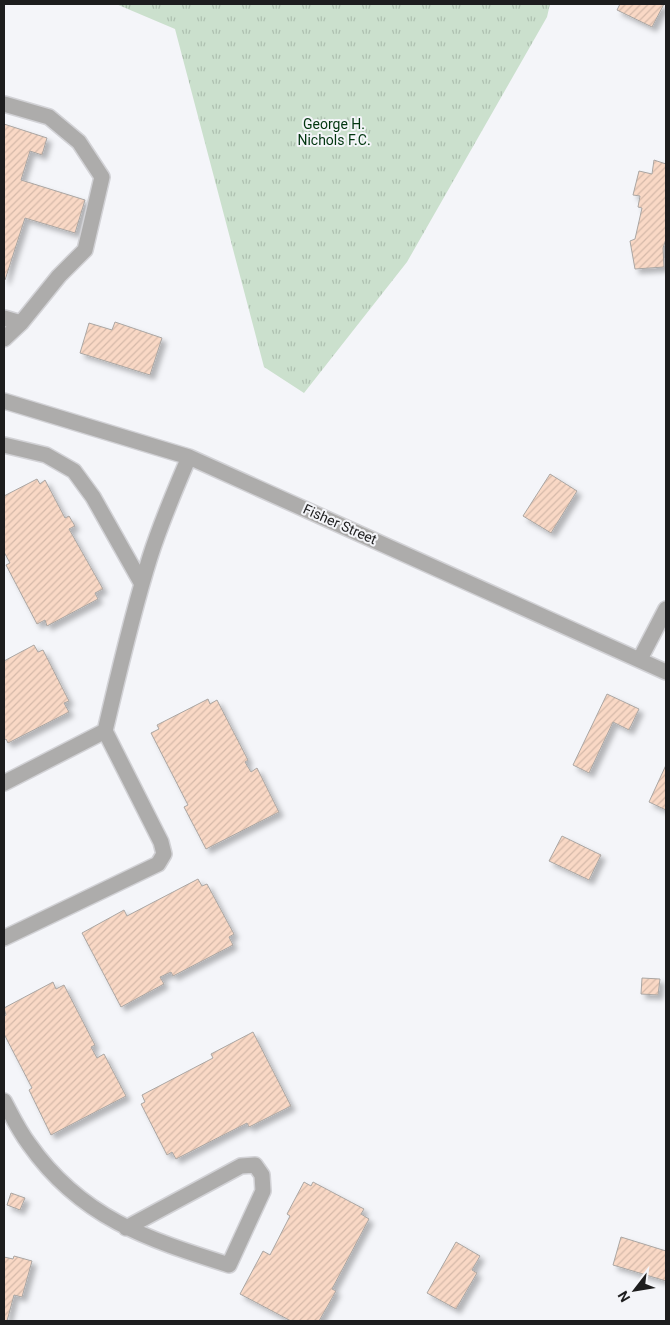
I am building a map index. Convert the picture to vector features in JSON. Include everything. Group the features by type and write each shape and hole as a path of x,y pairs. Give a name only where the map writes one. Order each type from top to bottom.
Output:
{"street":[{"path":"4,104 49,117 79,142 102,176 85,250 59,276 21,323 4,340"},
{"path":"4,318 21,323"},
{"name":"Fisher Street","path":"4,401 189,456 666,672"},
{"path":"4,445 46,455 74,471 93,497 142,584"},
{"path":"4,938 158,864 164,854 161,842 105,731 142,584 160,528 189,456"},
{"path":"640,659 666,609"},
{"path":"4,783 105,731"},
{"path":"4,1102 28,1143 57,1178 86,1204 126,1228 174,1248 229,1265 263,1191 262,1176 255,1165 241,1166 126,1228"}],"green space":[{"name":"George H. Nichols F.C.","path":"116,4 550,4 547,17 407,262 304,393 264,367 175,29"}],"building":[{"path":"620,4 664,4 652,27 617,10"},
{"path":"4,124 47,138 42,155 30,151 21,180 85,200 75,233 25,218 5,280 4,280"},
{"path":"654,160 666,164 664,267 635,269 630,241 635,239 642,208 638,207 640,196 633,195 639,171 652,174"},
{"path":"115,322 162,338 150,375 80,353 89,323 112,330"},
{"path":"550,474 577,491 551,533 523,516"},
{"path":"37,479 40,484 45,480 65,518 69,516 75,526 69,529 103,589 95,593 98,599 47,626 45,620 37,624 6,565 10,563 4,552 4,496"},
{"path":"34,645 38,652 43,650 69,701 64,703 69,712 8,743 6,739 4,740 4,661"},
{"path":"607,694 639,709 629,730 613,722 589,773 573,765"},
{"path":"208,699 210,704 217,700 248,760 245,762 251,772 257,768 279,812 206,849 184,807 188,805 151,733 159,729 157,725"},
{"path":"666,765 666,810 649,802"},
{"path":"562,836 601,855 589,880 549,861"},
{"path":"198,879 202,886 207,884 234,934 229,937 233,945 173,976 171,972 160,977 164,984 121,1007 82,933 124,910 127,916"},
{"path":"642,978 660,979 658,995 641,994"},
{"path":"53,982 56,989 64,985 95,1045 91,1047 97,1058 104,1054 126,1096 51,1135 29,1090 32,1088 4,1034 4,1016 6,1015 4,1008"},
{"path":"253,1032 291,1106 249,1127 247,1123 176,1159 172,1152 167,1155 141,1104 145,1102 142,1095 213,1058 211,1054"},
{"path":"304,1182 311,1186 313,1182 364,1209 361,1214 369,1219 332,1289 336,1291 319,1321 291,1321 240,1294 263,1251 270,1255 290,1216 287,1214"},
{"path":"11,1193 25,1198 20,1210 7,1205"},
{"path":"621,1237 666,1251 666,1281 613,1265"},
{"path":"456,1242 480,1256 472,1270 477,1273 456,1309 427,1293"},
{"path":"14,1256 32,1261 22,1297 14,1295 7,1321 4,1321 4,1257 13,1259"}]}
